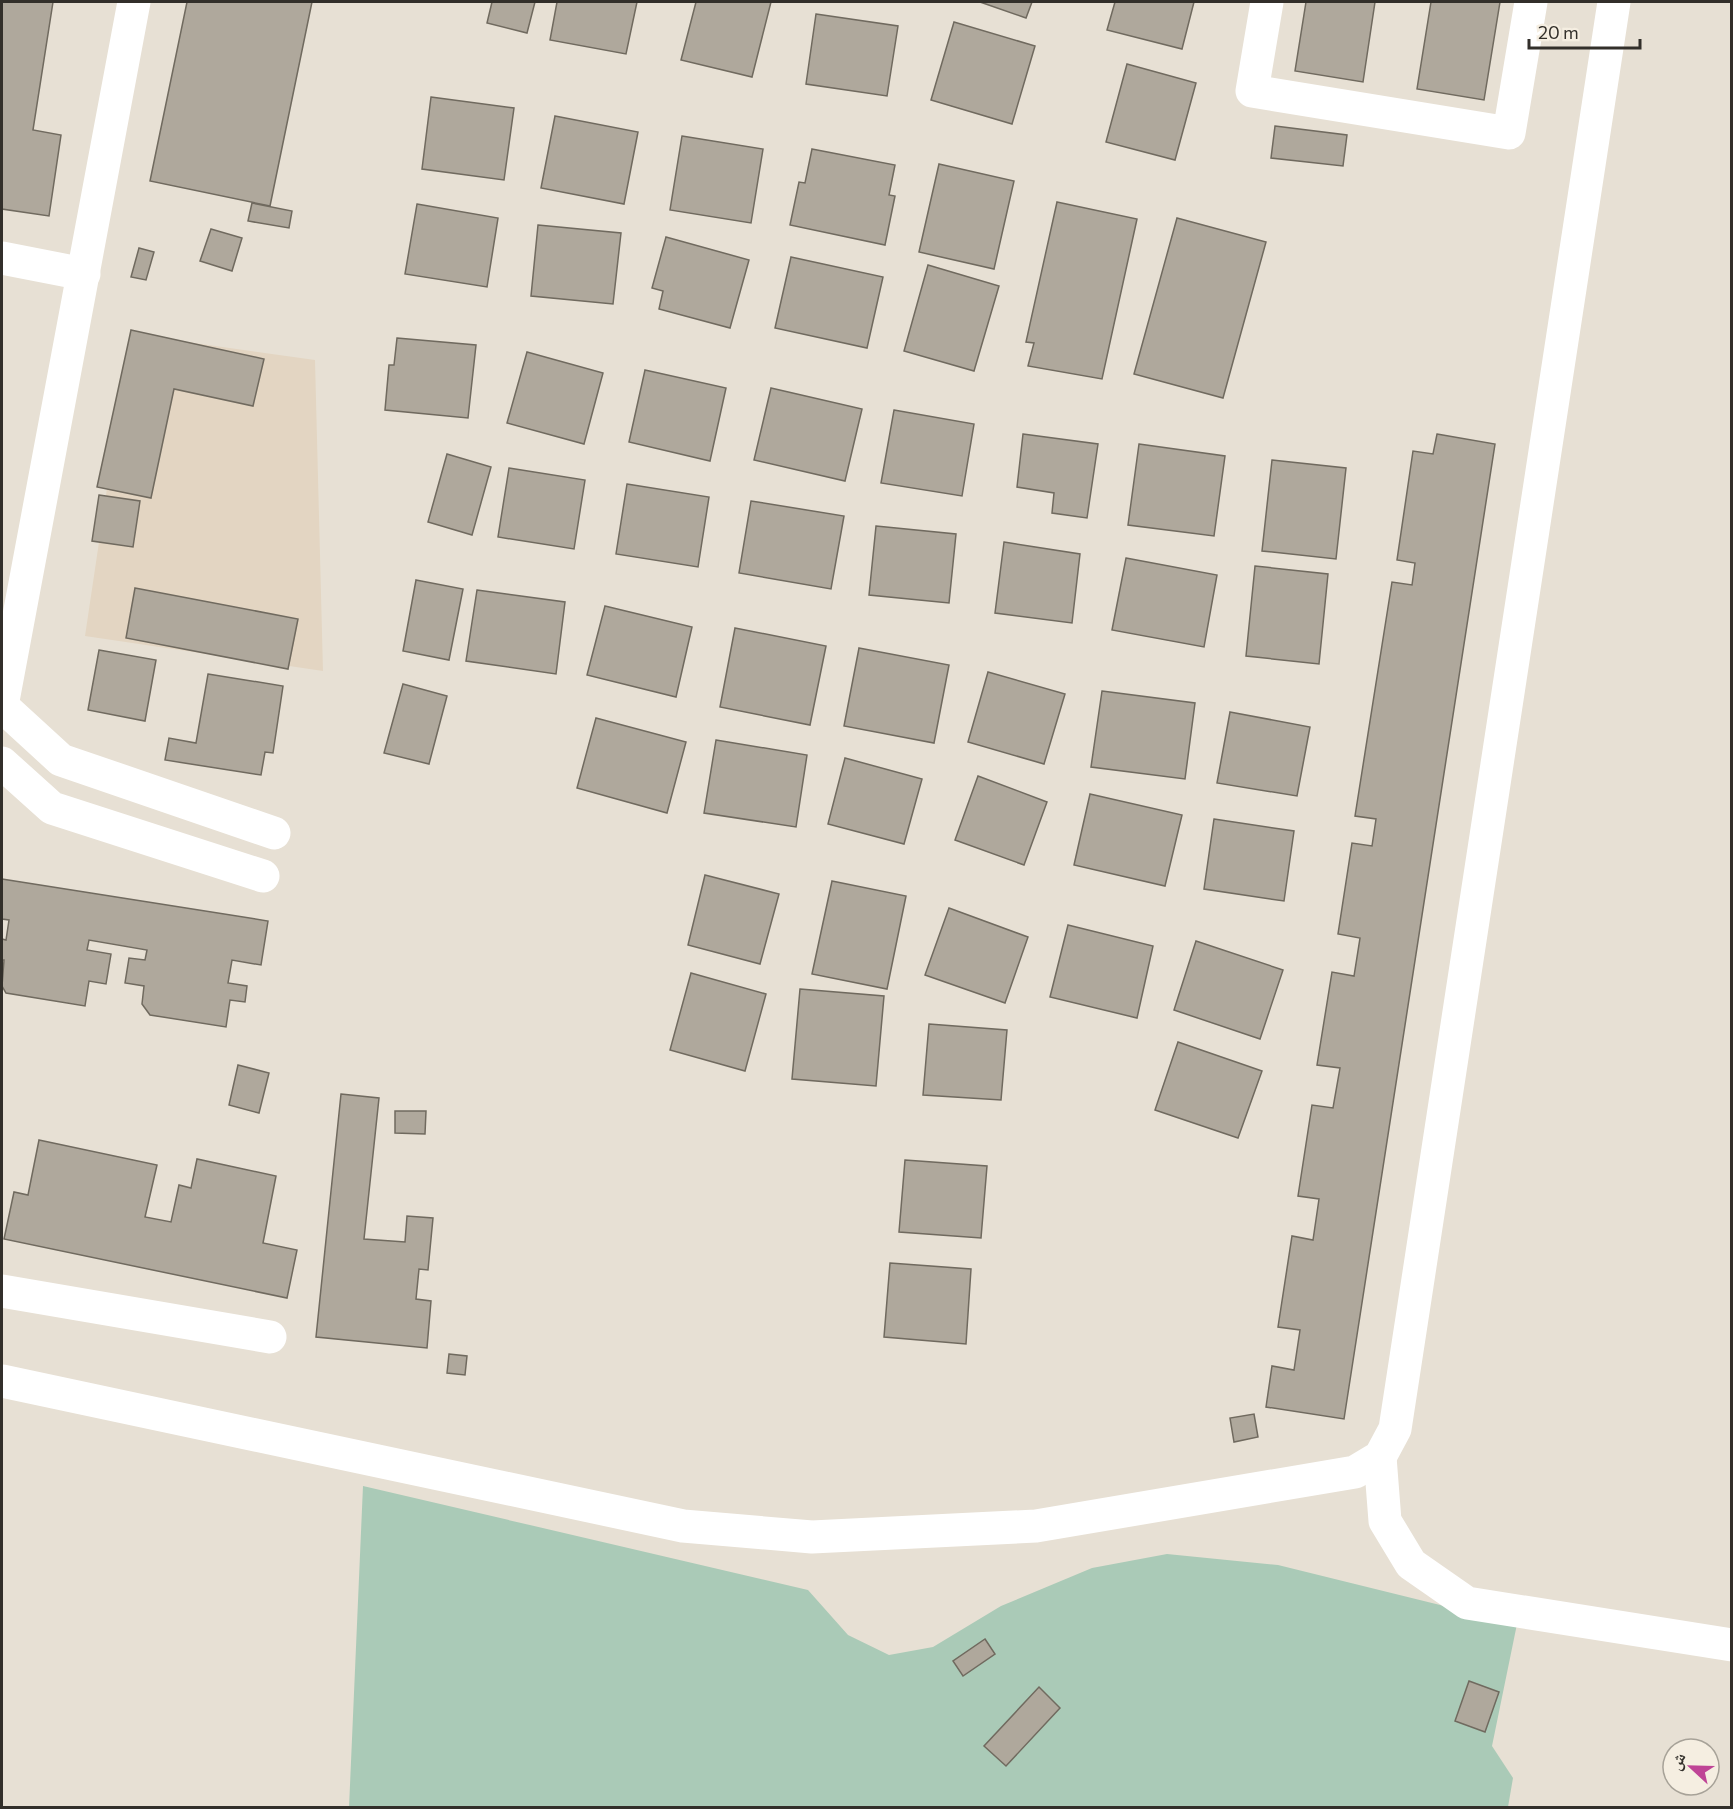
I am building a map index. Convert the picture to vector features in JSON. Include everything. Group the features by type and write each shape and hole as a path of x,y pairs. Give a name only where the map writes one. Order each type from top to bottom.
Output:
{"street":[{"path":"134,2 2,706 61,760 274,832"},
{"path":"1267,2 1252,91 1509,133 1531,2"},
{"path":"2,1381 683,1526 812,1537 1036,1526 1355,1472 1380,1457 1395,1430 1614,2"},
{"path":"2,258 84,274"},
{"path":"2,763 52,808 263,876"},
{"path":"2,1291 270,1337"},
{"path":"1380,1457 1385,1521 1411,1564 1467,1603 1731,1645"}],"shaded area":[{"path":"130,334 315,360 323,671 85,636"}],"green space":[{"path":"363,1486 808,1590 848,1635 889,1655 933,1647 1001,1606 1092,1568 1167,1554 1278,1565 1517,1624 1492,1746 1513,1778 1508,1807 349,1808"}],"building":[{"path":"2,2 53,2 33,130 61,135 49,216 2,209"},
{"path":"187,2 312,2 270,206 150,181"},
{"path":"492,2 535,2 527,33 487,23"},
{"path":"557,2 637,2 626,54 550,40"},
{"path":"696,2 771,2 752,77 681,60"},
{"path":"980,2 1032,2 1026,18"},
{"path":"1115,2 1194,2 1182,49 1107,30"},
{"path":"1306,2 1375,2 1363,82 1295,71"},
{"path":"1431,2 1500,2 1484,100 1417,89"},
{"path":"816,14 898,26 887,96 806,84"},
{"path":"954,22 1035,46 1012,124 931,100"},
{"path":"1127,64 1196,83 1175,160 1106,142"},
{"path":"431,97 514,108 504,180 422,169"},
{"path":"555,116 638,132 624,204 541,188"},
{"path":"1275,126 1347,135 1343,166 1271,158"},
{"path":"682,136 763,149 751,223 670,210"},
{"path":"812,149 895,165 889,195 895,196 885,245 790,225 799,182 805,183"},
{"path":"939,164 1014,181 994,269 919,252"},
{"path":"1057,202 1137,219 1102,379 1028,366 1034,343 1026,342"},
{"path":"252,203 292,211 289,228 248,221"},
{"path":"417,204 498,218 487,287 405,274"},
{"path":"1177,218 1266,242 1223,398 1134,374"},
{"path":"538,225 621,233 613,304 531,296"},
{"path":"211,229 242,238 232,271 200,261"},
{"path":"666,237 749,260 730,328 659,309 663,291 652,288"},
{"path":"139,248 154,252 146,280 131,277"},
{"path":"791,257 883,277 867,348 775,328"},
{"path":"928,265 999,286 974,371 904,351"},
{"path":"131,330 264,359 253,406 174,389 151,498 97,487"},
{"path":"397,338 476,345 468,418 385,410 389,365 394,365"},
{"path":"527,352 603,373 584,444 507,423"},
{"path":"645,370 726,388 710,461 629,442"},
{"path":"771,388 862,409 845,481 754,460"},
{"path":"894,410 974,424 962,496 881,483"},
{"path":"1023,434 1098,444 1087,518 1052,513 1054,493 1017,487"},
{"path":"1437,434 1495,444 1344,1419 1266,1407 1272,1366 1294,1370 1300,1330 1278,1327 1292,1236 1313,1240 1319,1199 1298,1196 1312,1105 1333,1108 1340,1068 1317,1065 1332,972 1354,976 1360,938 1338,934 1352,843 1372,846 1376,819 1355,816 1392,582 1412,585 1415,563 1397,560 1413,451 1433,454"},
{"path":"1139,444 1225,456 1214,536 1128,525"},
{"path":"447,454 491,467 472,535 428,522"},
{"path":"1272,460 1346,468 1336,559 1262,551"},
{"path":"509,468 585,480 574,549 498,537"},
{"path":"627,484 709,497 698,567 616,554"},
{"path":"99,495 140,501 133,547 92,541"},
{"path":"751,501 844,516 831,589 739,573"},
{"path":"876,526 956,534 949,603 869,595"},
{"path":"1004,542 1080,554 1072,623 995,613"},
{"path":"1126,558 1217,575 1204,647 1112,630"},
{"path":"1255,566 1328,574 1319,664 1246,656"},
{"path":"416,580 463,589 449,660 403,651"},
{"path":"135,588 298,619 288,669 126,638"},
{"path":"477,590 565,602 556,674 466,661"},
{"path":"605,606 692,627 676,697 587,675"},
{"path":"735,628 826,646 810,725 720,707"},
{"path":"859,648 949,665 934,743 844,726"},
{"path":"99,650 156,660 145,721 88,710"},
{"path":"988,672 1065,694 1044,764 968,742"},
{"path":"208,674 283,686 273,753 265,752 261,775 165,760 169,738 196,743"},
{"path":"403,684 447,696 429,764 384,753"},
{"path":"1102,691 1195,703 1185,779 1091,767"},
{"path":"1230,712 1310,727 1297,796 1217,783"},
{"path":"596,718 686,742 667,813 577,788"},
{"path":"716,740 807,755 796,827 704,813"},
{"path":"845,758 922,779 904,844 828,824"},
{"path":"978,776 1047,802 1024,865 955,840"},
{"path":"1090,794 1182,815 1165,886 1074,865"},
{"path":"1214,819 1294,831 1284,901 1204,889"},
{"path":"705,875 779,894 760,964 688,945"},
{"path":"2,879 268,921 261,965 232,960 228,983 247,986 245,1002 230,1000 226,1027 150,1015 142,1004 144,986 125,983 129,958 145,960 147,950 89,940 87,950 111,954 106,984 89,981 85,1006 6,993 2,986 4,960 2,960 2,939 6,940 9,920 2,919"},
{"path":"832,881 906,896 887,989 812,974"},
{"path":"949,908 1028,937 1005,1003 925,975"},
{"path":"1068,925 1153,946 1137,1018 1050,997"},
{"path":"1196,941 1283,970 1260,1039 1174,1010"},
{"path":"691,973 766,994 745,1071 670,1050"},
{"path":"800,989 884,996 876,1086 792,1079"},
{"path":"929,1024 1007,1030 1001,1100 923,1095"},
{"path":"1178,1042 1262,1071 1238,1138 1155,1110"},
{"path":"238,1065 269,1073 259,1113 229,1105"},
{"path":"341,1094 379,1098 364,1239 405,1242 407,1216 433,1218 428,1270 419,1269 416,1299 431,1301 427,1348 316,1337"},
{"path":"395,1111 426,1111 425,1134 395,1133"},
{"path":"39,1140 157,1165 145,1217 171,1222 179,1185 191,1188 197,1159 276,1176 263,1243 297,1250 287,1298 4,1239 14,1192 28,1195"},
{"path":"905,1160 987,1166 981,1238 899,1232"},
{"path":"890,1263 971,1269 966,1344 884,1337"},
{"path":"449,1354 467,1356 465,1375 447,1373"},
{"path":"1254,1414 1258,1437 1234,1442 1230,1418"},
{"path":"985,1639 995,1654 963,1676 953,1661"},
{"path":"1469,1681 1499,1692 1485,1732 1455,1721"},
{"path":"1039,1687 1060,1708 1006,1766 984,1746"}]}
